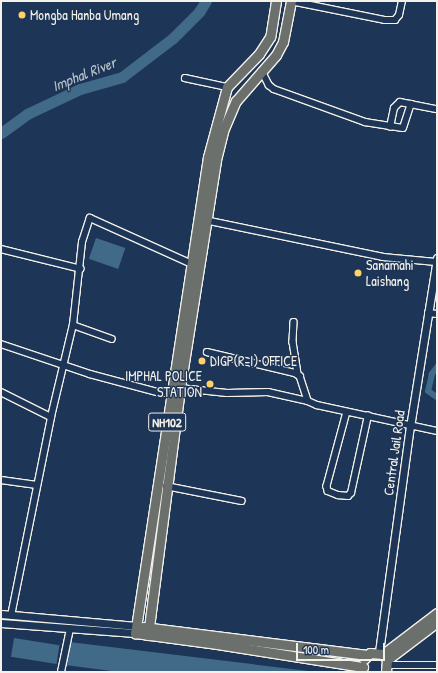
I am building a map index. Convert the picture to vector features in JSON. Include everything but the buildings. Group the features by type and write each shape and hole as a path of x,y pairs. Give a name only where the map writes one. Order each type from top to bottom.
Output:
{"highway":[{"name":"NH102","path":"148,631 180,388 208,157 227,87 259,54 270,37 276,1"},
{"name":"NH102","path":"135,629 190,263 227,119 242,92 262,71 283,42 291,1"},
{"path":"148,544 159,545"},
{"path":"385,661 437,613"},
{"path":"385,661 437,622"},
{"path":"135,629 335,663 364,670 367,655"},
{"path":"148,631 367,655 385,661"},
{"path":"335,663 350,672"}],"street":[{"path":"291,1 385,20 395,20 399,15 402,1"},
{"path":"262,71 269,85 274,89 351,117 390,127 405,126 411,104"},
{"path":"185,78 227,87"},
{"path":"390,127 396,104 411,104 437,109"},
{"path":"11,616 51,418 73,324 81,269 82,242 90,218 190,263"},
{"path":"201,219 383,257 437,260"},
{"path":"1,249 81,269"},
{"name":"Central Jail Road","path":"385,661 410,427 437,260"},
{"path":"428,313 437,314"},
{"path":"294,322 293,342 298,375 308,401"},
{"path":"73,324 112,339"},
{"path":"1,344 143,389 171,394 180,388 227,393 268,392 410,427 437,431"},
{"path":"208,352 298,375"},
{"path":"1,392 51,418"},
{"path":"347,412 327,486 328,491 338,495 348,496 351,492 368,416"},
{"path":"1,480 37,485"},
{"path":"157,484 242,501"},
{"path":"1,614 135,629"},
{"path":"1,623 70,629 135,629"},
{"path":"61,672 70,629"},
{"path":"385,661 437,665"}],"water":[{"path":"96,238 125,248 118,269 89,259"},
{"path":"14,638 59,645 56,664 11,657"},
{"path":"69,642 317,672 119,672 65,665"}],"waterway":[{"name":"Imphal River","path":"1,133 27,114 80,89 122,77 173,38 199,12 206,1"},
{"path":"437,367 432,374 428,391 437,397"}],"place":[{"name":"Mongba Hanba Umang","path":"22,15"},
{"name":"Sanamahi Laishang","path":"358,273"},
{"name":"DIGP(R-I) OFFICE","path":"202,361"},
{"name":"IMPHAL POLICE STATION","path":"210,384"}]}
